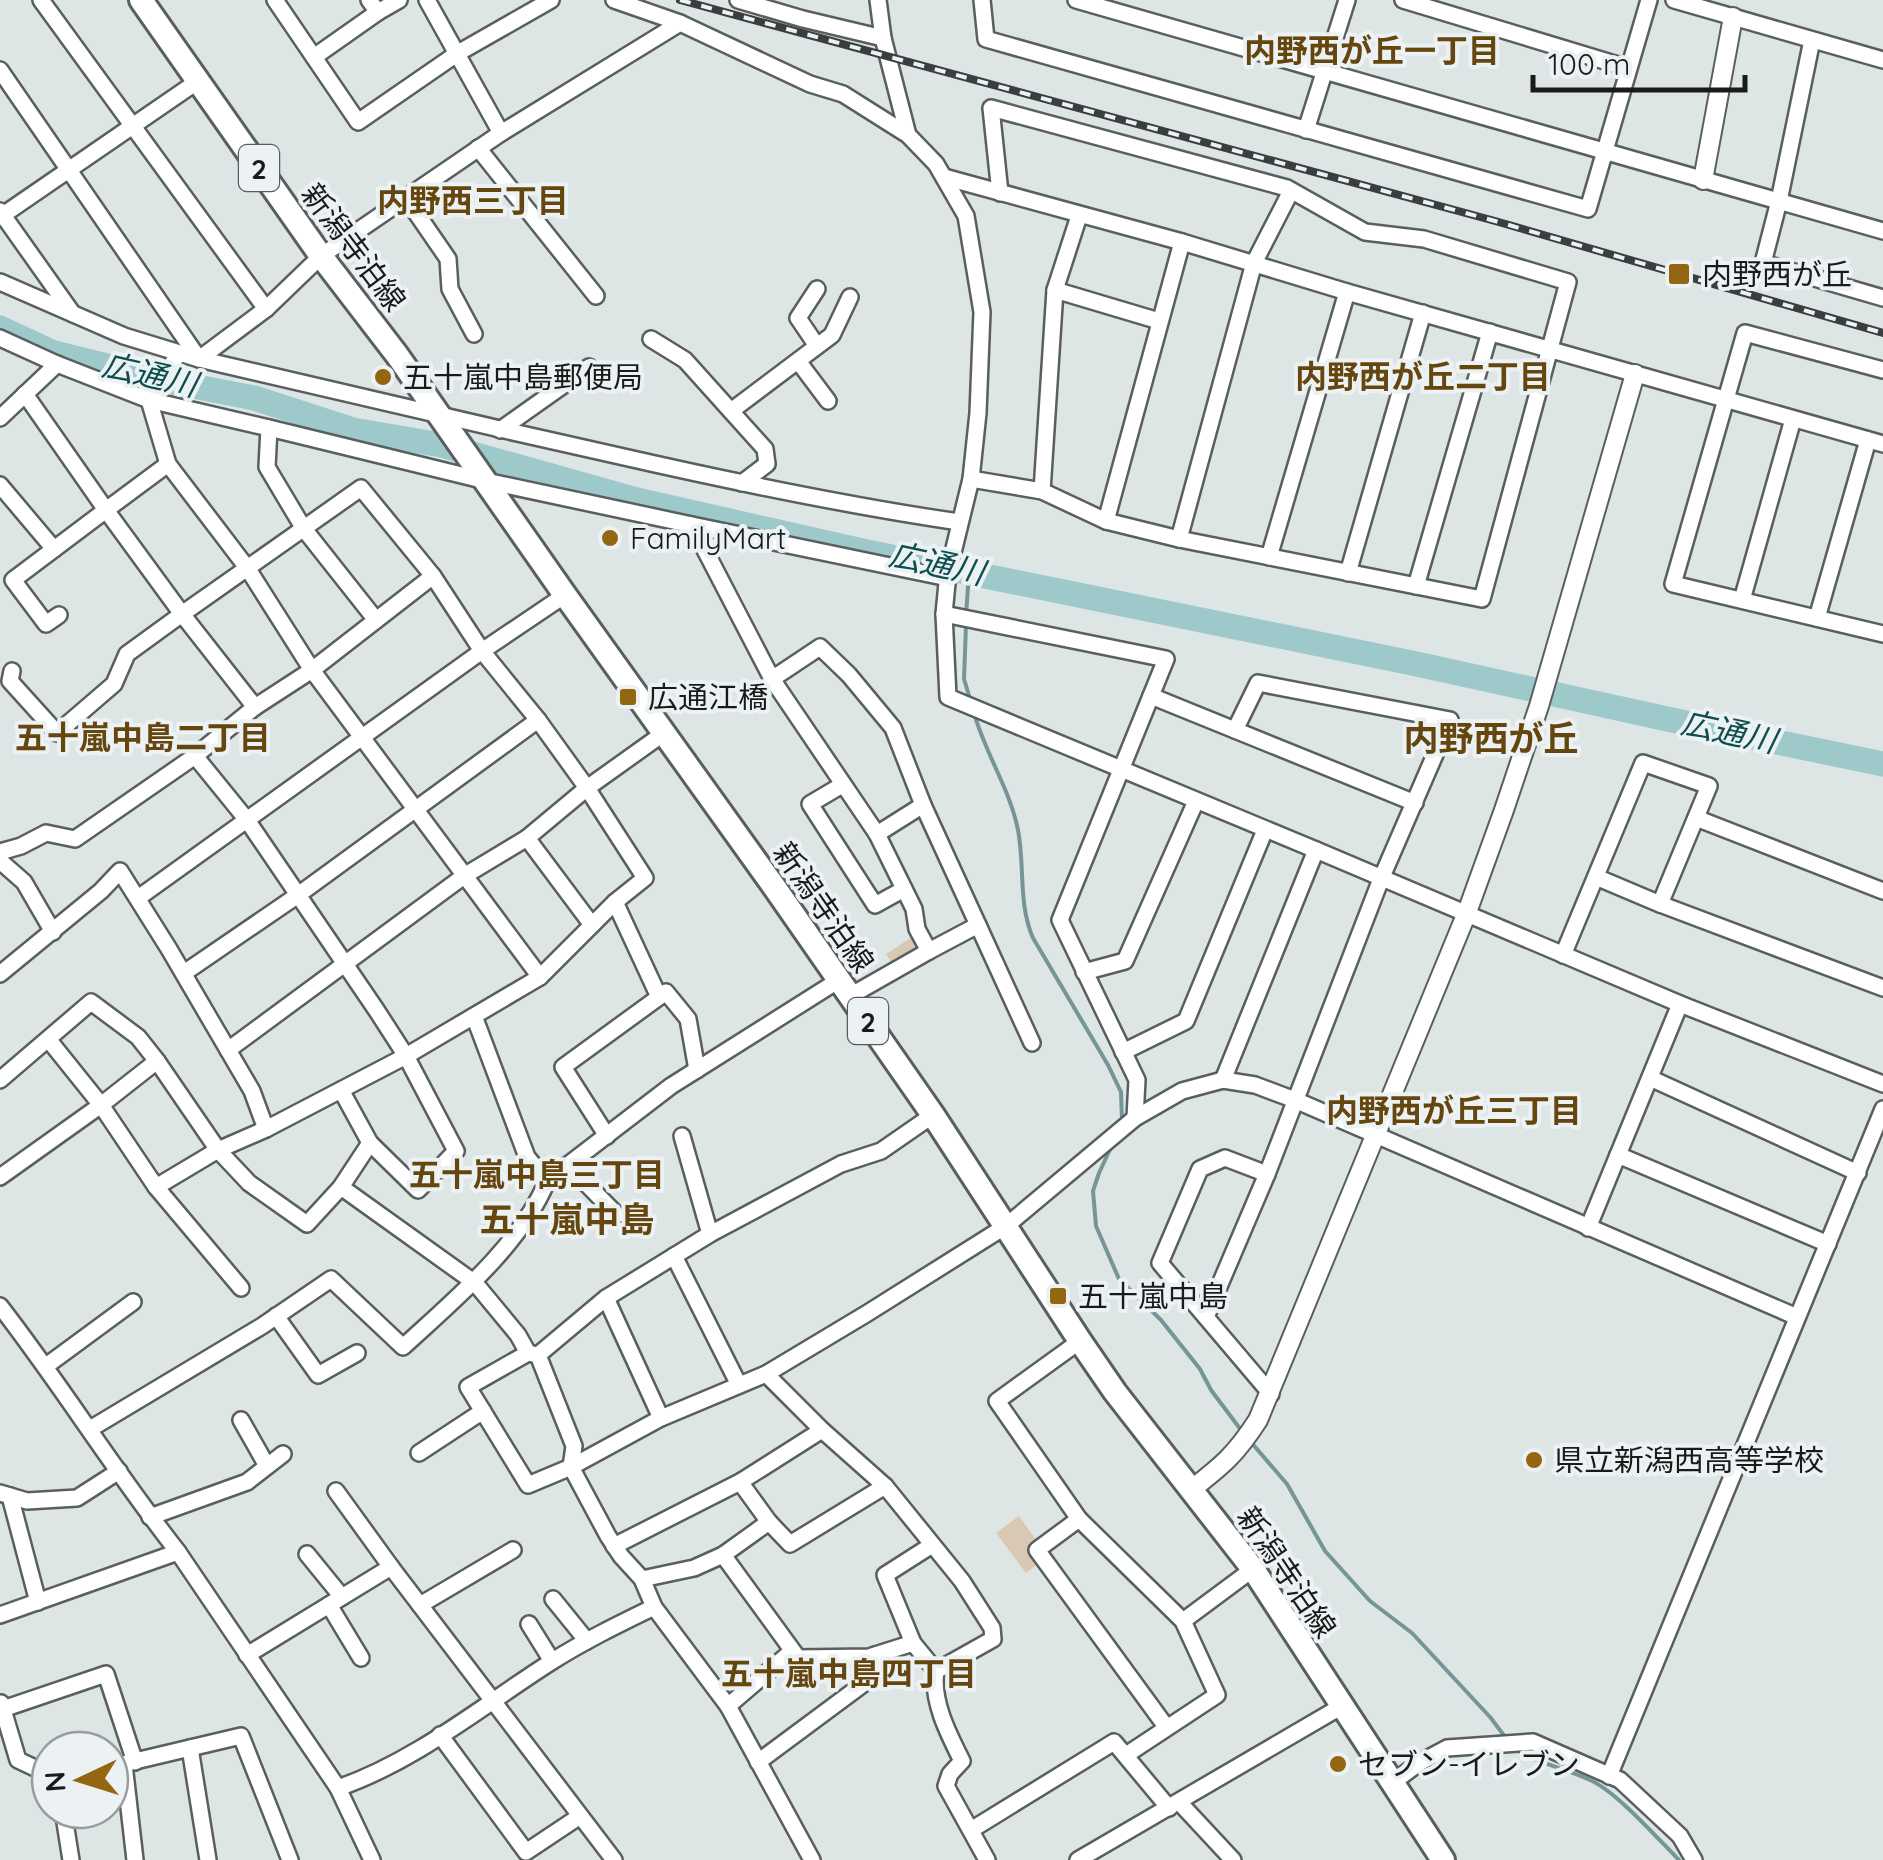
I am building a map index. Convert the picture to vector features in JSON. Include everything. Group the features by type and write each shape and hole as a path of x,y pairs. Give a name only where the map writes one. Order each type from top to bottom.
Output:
{"main road":[{"name":"新潟寺泊線","path":"141,0 321,256 398,354 934,1115 1080,1341 1152,1441 1254,1569 1442,1860"}],"street":[{"path":"41,0 266,310"},
{"path":"275,0 358,122 458,54 551,0"},
{"path":"314,56 373,6 399,0"},
{"path":"427,0 501,133"},
{"path":"614,0 680,22 810,84 843,94 908,135 936,164 966,216 982,312 971,479 948,576 944,614 948,697 1563,956 1883,1084"},
{"path":"738,0 883,38"},
{"path":"799,0 804,19"},
{"path":"878,0 883,38 908,135"},
{"path":"982,0 986,39 1588,209 1648,0"},
{"path":"1076,0 1883,231"},
{"path":"1306,130 1347,0"},
{"path":"1403,0 1628,68"},
{"path":"1674,0 1883,60"},
{"path":"1702,180 1733,16"},
{"path":"199,359 266,310 321,256 501,133 680,22"},
{"path":"1812,40 1763,263 1883,298"},
{"path":"0,70 199,359"},
{"path":"74,315 1,214 198,80"},
{"path":"971,479 1042,491 1106,521 1179,539 1482,599 1568,282 1424,239 1365,232 1292,191 991,108 1000,193"},
{"path":"478,148 596,296"},
{"path":"944,177 1875,442 1817,618"},
{"path":"1179,539 1254,263 1292,191"},
{"path":"406,198 448,259 450,289 474,334"},
{"path":"1042,491 1055,290 1079,216"},
{"path":"1106,521 1182,242"},
{"path":"0,282 124,336 199,359 443,420 959,526"},
{"path":"817,289 798,318 817,346"},
{"path":"1055,290 1159,321"},
{"path":"1269,557 1346,292"},
{"path":"731,411 832,335 850,297"},
{"path":"1348,573 1424,314"},
{"path":"1416,586 1490,332"},
{"path":"1883,370 1745,333 1673,584 1883,634"},
{"path":"0,338 149,400 692,525 948,576"},
{"path":"651,339 686,360 765,448 766,464 742,483"},
{"path":"179,353 149,400 168,464 248,569 312,670 540,977"},
{"path":"798,361 828,401"},
{"path":"0,418 57,364"},
{"path":"500,430 589,366"},
{"path":"1192,1489 1227,1463 1258,1420 1466,915 1539,706 1635,374"},
{"path":"25,394 182,614 255,707"},
{"path":"1742,600 1793,418"},
{"path":"269,428 267,467 304,529 376,620"},
{"path":"47,625 6,585 168,464"},
{"path":"0,485 54,549"},
{"path":"12,671 10,681 58,733 114,684 127,654 361,488 433,576 482,651 538,720 645,878 615,902 540,977 406,1056 218,1150 156,1187"},
{"path":"692,525 772,679 876,834 914,910 917,929 929,951"},
{"path":"0,852 46,833 75,839 312,670 433,576"},
{"path":"138,898 565,594"},
{"path":"944,614 1166,659 1060,920 1136,1080 1136,1118"},
{"path":"772,679 820,647 893,728 922,804 1032,1043"},
{"path":"1206,1317 1267,1174 1381,879 1450,720 1258,683 1235,730"},
{"path":"1151,696 1415,803"},
{"path":"184,974 538,720"},
{"path":"228,1050 464,876 528,838 587,788 664,733"},
{"path":"194,756 247,820 345,964 406,1056 456,1151 418,1190 370,1142 341,1090"},
{"path":"1563,956 1643,763 1709,786 1660,904"},
{"path":"842,785 810,804 875,905 904,889"},
{"path":"1084,972 1125,961 1196,802"},
{"path":"876,834 922,804"},
{"path":"1696,818 1883,891"},
{"path":"1123,1052 1186,1021 1266,830"},
{"path":"528,838 592,925"},
{"path":"1223,1080 1316,850"},
{"path":"0,861 24,882 53,932"},
{"path":"0,974 120,871 252,1091 266,1129"},
{"path":"1596,877 1883,988"},
{"path":"615,902 659,997"},
{"path":"90,1429 331,1279 403,1347 475,1283 537,1206 547,1182 671,1086 845,988 978,925"},
{"path":"607,1136 562,1067 666,992 688,1019 697,1070"},
{"path":"0,1080 92,1002 138,1037 218,1150 249,1183 307,1224 341,1188 370,1142"},
{"path":"1588,1228 1680,1004"},
{"path":"474,1016 526,1157 547,1182"},
{"path":"48,1039 100,1105 156,1187 242,1288"},
{"path":"0,1177 157,1060"},
{"path":"1650,1078 1858,1173"},
{"path":"934,1115 881,1151 841,1164 710,1234 606,1298 533,1354 468,1387 528,1486 661,1418 766,1374 1006,1226 1136,1118 1182,1092 1223,1080 1296,1100 1797,1317"},
{"path":"1609,1776 1883,1109"},
{"path":"682,1136 710,1234"},
{"path":"1618,1156 1828,1244"},
{"path":"1267,1174 1225,1158 1200,1169 1160,1263 1270,1394"},
{"path":"568,1165 616,1215"},
{"path":"341,1188 475,1283 533,1354 574,1446 571,1467 614,1546 642,1580 654,1607 728,1706 812,1860"},
{"path":"674,1256 738,1385"},
{"path":"606,1298 661,1418"},
{"path":"46,1366 133,1302"},
{"path":"0,1306 178,1552 338,1788 372,1860"},
{"path":"276,1316 318,1375 357,1353"},
{"path":"1080,1341 997,1401 1079,1520 1183,1621 1218,1695 1126,1756"},
{"path":"766,1374 885,1486 962,1580 992,1628 992,1639 936,1671"},
{"path":"418,1452 483,1412"},
{"path":"242,1420 268,1466"},
{"path":"614,1546 740,1482 822,1430"},
{"path":"150,1517 248,1482 283,1454"},
{"path":"5,1494 27,1501 77,1498 120,1471"},
{"path":"740,1482 790,1544 885,1486"},
{"path":"336,1491 614,1860"},
{"path":"5,1494 38,1602"},
{"path":"1079,1520 1037,1550 1167,1728"},
{"path":"642,1580 694,1568 723,1555 769,1522"},
{"path":"932,1545 885,1575 913,1643 936,1671 938,1704 962,1761 950,1774 946,1786 987,1860"},
{"path":"420,1605 513,1550"},
{"path":"0,1616 178,1552"},
{"path":"307,1554 336,1601 361,1658"},
{"path":"723,1555 798,1658 875,1655 913,1643"},
{"path":"248,1655 391,1567"},
{"path":"1183,1621 1254,1569"},
{"path":"553,1600 587,1641"},
{"path":"338,1788 373,1776 552,1661 654,1607"},
{"path":"529,1624 552,1661"},
{"path":"728,1706 792,1651"},
{"path":"758,1762 882,1670 875,1655"},
{"path":"30,1766 18,1760 1,1706 106,1674 117,1730"},
{"path":"1078,1860 1342,1706"},
{"path":"440,1735 523,1857 580,1816"},
{"path":"130,1762 241,1736 290,1860"},
{"path":"970,1830 1114,1742 1233,1860"},
{"path":"1392,1783 1447,1748 1533,1742 1620,1780 1680,1836 1694,1860"},
{"path":"190,1748 208,1860"},
{"path":"130,1820 135,1860"},
{"path":"66,1830 71,1860"}],"shaded area":[{"path":"914,936 918,949 894,966 886,954"},
{"path":"1019,1516 1036,1540 1029,1545 1040,1562 1026,1573 996,1533"}],"waterway":[{"name":"広通川","path":"0,328 54,353 254,398 353,430 441,445 637,500 867,552 1883,764"},
{"path":"966,615 969,573"},
{"path":"966,625 964,679 970,699"},
{"path":"974,713 1014,815 1028,925 1108,1065 1121,1092 1122,1120"},
{"path":"1113,1143 1093,1191 1096,1226 1119,1279 1161,1320 1241,1430"},
{"path":"1250,1441 1287,1484 1325,1551 1370,1601 1412,1633 1506,1738"},
{"path":"1516,1749 1601,1786 1679,1860"}],"railway":[{"path":"680,0 1495,221 1883,333"}],"place":[{"name":"内野西が丘","path":"1679,274"},
{"name":"五十嵐中島郵便局","path":"383,377"},
{"name":"FamilyMart","path":"610,538"},
{"name":"広通江橋","path":"628,697"},
{"name":"五十嵐中島","path":"1058,1296"},
{"name":"県立新潟西高等学校","path":"1534,1460"},
{"name":"セブン-イレブン","path":"1338,1764"}],"district":[{"name":"内野西が丘一丁目","path":"1372,50"},
{"name":"内野西三丁目","path":"473,200"},
{"name":"内野西が丘二丁目","path":"1423,376"},
{"name":"五十嵐中島二丁目","path":"143,737"},
{"name":"内野西が丘","path":"1491,738"},
{"name":"内野西が丘三丁目","path":"1454,1110"},
{"name":"五十嵐中島三丁目","path":"537,1174"},
{"name":"五十嵐中島","path":"567,1219"},
{"name":"五十嵐中島四丁目","path":"849,1673"}]}
